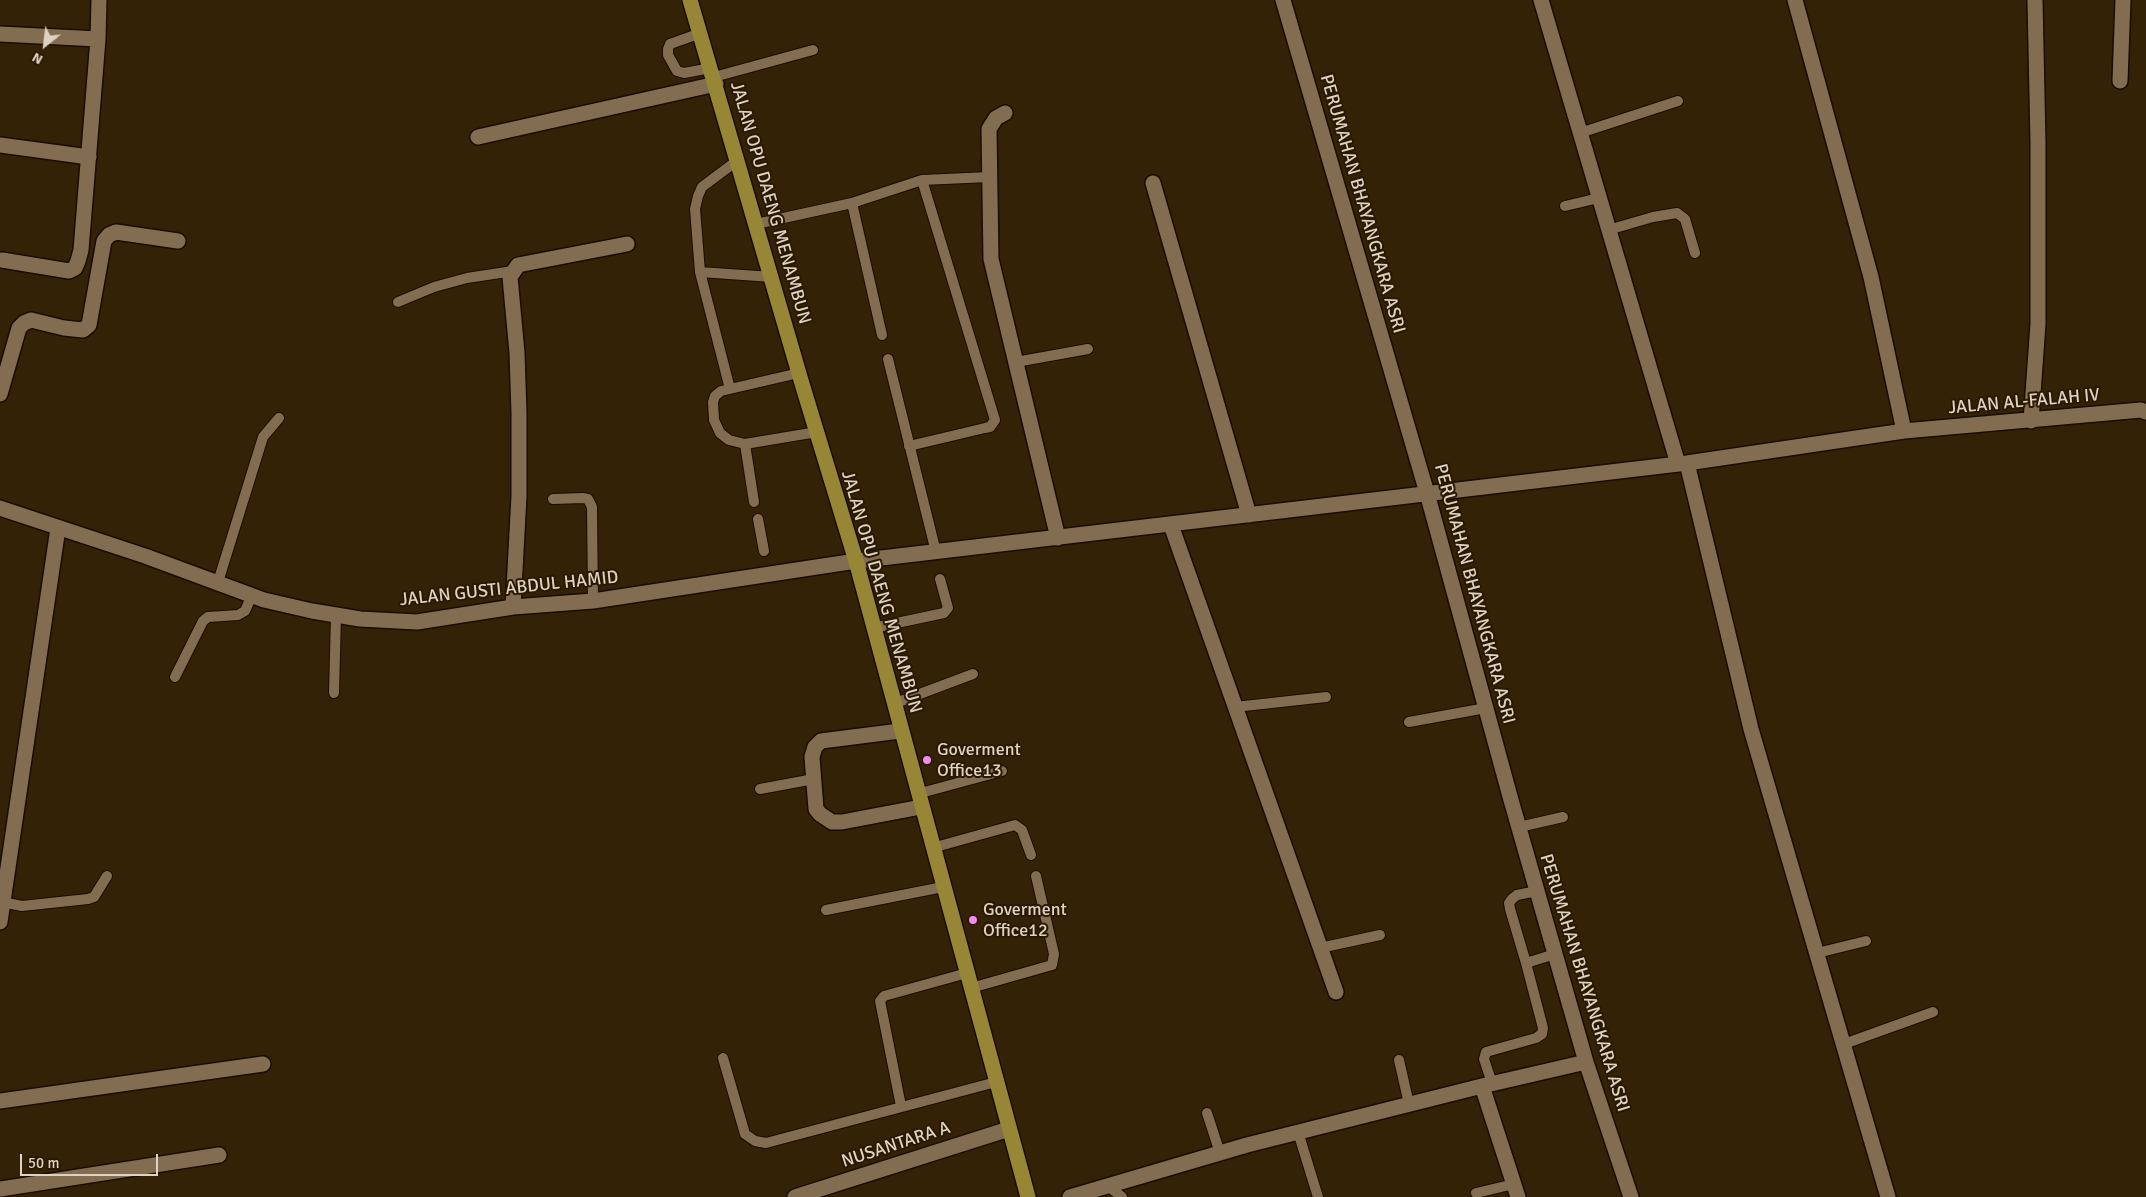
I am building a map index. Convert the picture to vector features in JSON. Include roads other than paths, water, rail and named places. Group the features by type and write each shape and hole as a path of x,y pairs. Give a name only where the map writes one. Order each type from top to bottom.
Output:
{"highway":[{"name":"JALAN OPU DAENG MENAMBUN","path":"690,0 856,561 1026,1197"}],"street":[{"path":"2,260 69,271 75,268 81,250 98,39 99,0"},
{"name":"PERUMAHAN BHAYANGKARA ASRI","path":"1283,0 1427,493 1519,828 1586,1062 1631,1197"},
{"path":"1541,0 1608,230 1682,464 1751,728 1888,1197"},
{"path":"1795,0 1872,277 1904,431"},
{"path":"2031,421 2038,324 2036,0"},
{"path":"2120,81 2123,0"},
{"path":"0,34 98,39"},
{"path":"478,137 714,76"},
{"path":"1005,113 996,118 989,129 991,259 1058,538"},
{"path":"0,145 88,157"},
{"path":"1153,183 1249,515"},
{"path":"0,394 20,328 24,323 31,320 64,328 83,330 89,325 104,241 109,235 116,232 178,241"},
{"path":"513,607 519,496 519,413 517,354 509,283 512,271 518,265 626,244"},
{"name":"JALAN AL-FALAH IV","path":"1427,493 1682,464 1904,431 2141,410 2146,412"},
{"name":"JALAN GUSTI ABDUL HAMID","path":"0,508 252,595 312,611 336,615 418,622 513,607 593,601 856,561 1427,493"},
{"path":"1171,524 1336,992"},
{"path":"0,922 58,528"},
{"path":"900,731 821,741 815,747 812,758 816,809 832,822 842,822 919,800"},
{"path":"1070,1197 1298,1132 1487,1084 1586,1062"},
{"path":"0,1101 263,1064"},
{"path":"1487,1084 1516,1191"},
{"name":"NUSANTARA A","path":"795,1197 1009,1128"},
{"path":"0,1189 219,1155"}],"lane":[{"path":"700,33 670,44 668,55 677,71 714,76 813,50"},
{"path":"1580,133 1678,101"},
{"path":"730,389 700,272 695,209 702,187 738,160"},
{"path":"756,224 852,203 922,180 989,176"},
{"path":"909,446 990,427 995,420 922,180"},
{"path":"1565,206 1599,198"},
{"path":"852,203 882,336"},
{"path":"1608,230 1677,212 1685,219 1695,254"},
{"path":"398,302 434,287 467,278 512,271"},
{"path":"700,272 772,277"},
{"path":"1016,362 1088,349"},
{"path":"888,359 936,552"},
{"path":"799,373 721,391 715,396 712,409 714,420 720,432 729,440 745,444 817,432"},
{"path":"218,582 263,437 280,418"},
{"path":"745,444 754,502"},
{"path":"553,499 588,499 592,507 593,601"},
{"path":"758,519 764,551"},
{"path":"873,628 944,612 948,608 940,580"},
{"path":"176,677 203,621 208,617 238,615 244,610 252,595"},
{"path":"334,693 336,615"},
{"path":"893,704 973,674"},
{"path":"1235,707 1326,698"},
{"path":"1409,722 1486,708"},
{"path":"919,800 1002,771"},
{"path":"760,789 814,779"},
{"path":"1519,828 1563,818"},
{"path":"932,848 1015,825 1022,830 1031,855"},
{"path":"2,899 22,906 88,899 94,896 107,876"},
{"path":"901,1106 880,1001 884,996 1052,965 1054,954 1036,876"},
{"path":"826,910 943,886"},
{"path":"1487,1084 1484,1059 1486,1052 1542,1034 1543,1028 1509,903 1517,896 1537,891"},
{"path":"1320,948 1380,935"},
{"path":"1817,953 1866,941"},
{"path":"1526,963 1555,954"},
{"path":"1844,1044 1933,1012"},
{"path":"724,1058 745,1134 756,1141 766,1143 996,1082"},
{"path":"1399,1060 1409,1104"},
{"path":"1207,1113 1220,1153"},
{"path":"1298,1132 1318,1197"},
{"path":"1108,1186 1122,1197"},
{"path":"1476,1193 1516,1191"}],"place":[{"name":"Goverment Office13","path":"927,760"},
{"name":"Goverment Office12","path":"973,920"}]}
